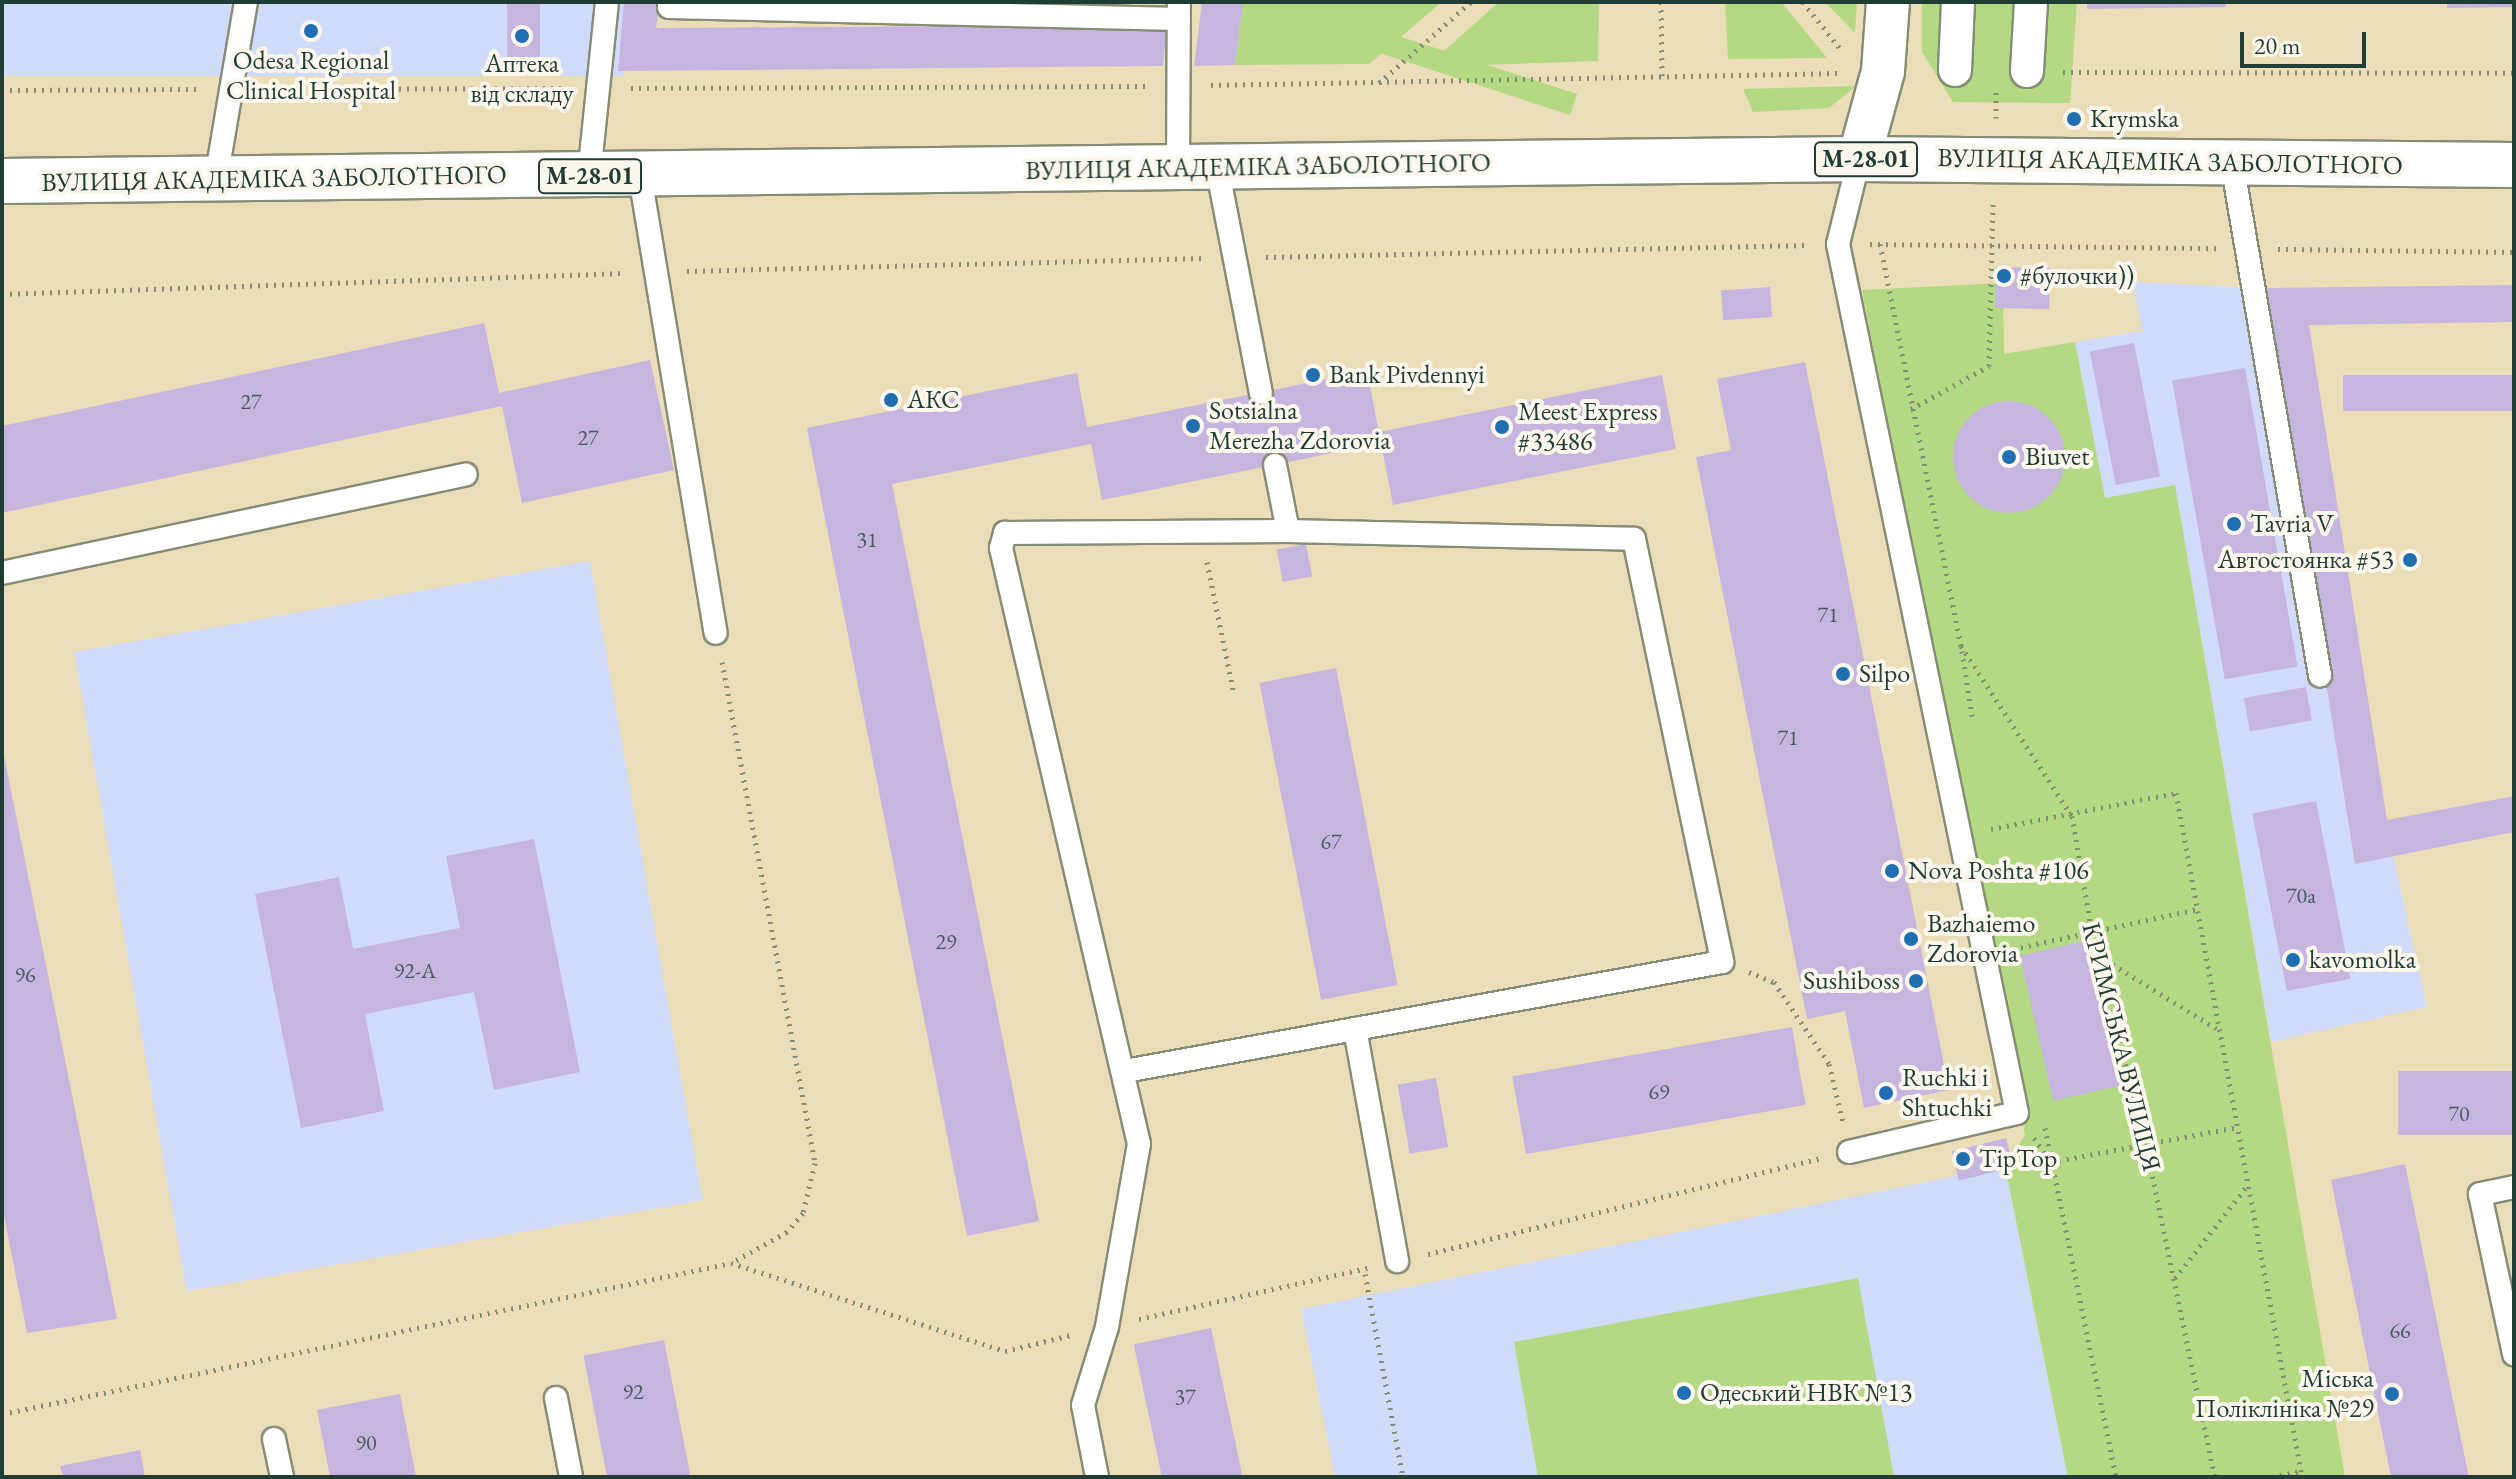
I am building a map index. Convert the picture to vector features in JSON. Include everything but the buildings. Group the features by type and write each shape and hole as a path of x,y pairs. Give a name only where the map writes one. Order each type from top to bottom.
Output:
{"highway":[{"name":"ВУЛИЦЯ АКАДЕМІКА ЗАБОЛОТНОГО","path":"2,181 640,176 1859,159 2514,165"}],"street":[{"path":"1859,159 1871,72 1888,2"},
{"path":"1955,70 1958,2"},
{"path":"2027,71 2031,2"}],"lane":[{"path":"216,179 246,2"},
{"path":"589,176 607,2"},
{"path":"670,2 669,7 1179,11 1179,86 1198,167 1261,393"},
{"path":"1849,1152 2017,1113 1838,244 1859,159"},
{"path":"2232,163 2320,675"},
{"path":"640,176 716,633"},
{"path":"1275,465 1288,531"},
{"path":"2,573 466,474"},
{"path":"1097,1477 1083,1405 1107,1327 1139,1144 1125,1071 1001,548 1005,533 1019,529 1288,531 1634,539 1722,962 1125,1071"},
{"path":"1355,1029 1397,1261"},
{"path":"2514,1187 2480,1194 2514,1354"},
{"path":"556,1398 571,1477"},
{"path":"274,1439 282,1477"}],"path":[{"path":"1378,84 1471,2"},
{"path":"1661,2 1662,76"},
{"path":"1803,2 1871,72"},
{"path":"2027,71 2514,73"},
{"path":"1179,86 1871,72"},
{"path":"1911,409 1989,366 1997,86"},
{"name":"КРИМСЬКА ВУЛИЦЯ","path":"1880,244 1961,646 2072,816 2092,932 2146,1145 2215,1477"},
{"path":"1201,531 1233,690"},
{"path":"2,1414 731,1263 787,1232 803,1213 815,1163 716,633"},
{"path":"1990,829 2072,816 2176,793 2301,1474 2272,1477"},
{"path":"2009,950 2198,909"},
{"path":"2098,955 2220,1030"},
{"path":"731,1263 1005,1351 1364,1269 1849,1152 1829,1064 1774,982 1722,962"},
{"path":"2051,1162 2238,1127"},
{"path":"2174,1279 2248,1184"},
{"path":"1364,1269 1403,1477"}],"shaded area":[{"name":"Odesa Regional Clinical Hospital","path":"2,2 624,2 624,76 2,76"},
{"path":"2133,282 2263,288 2355,864 2393,855 2427,1007 2271,1042 2175,486 2105,498 2075,342 2142,331"},
{"path":"590,561 703,1200 187,1291 74,652"},
{"name":"Одеський НВК №13","path":"2005,1166 2068,1477 1335,1477 1301,1309"}],"green space":[{"path":"1223,2 1294,2 1577,94 1570,115"},
{"path":"1243,2 1442,2 1369,64 1235,65"},
{"path":"1499,2 1599,2 1598,61 1426,67"},
{"path":"1725,2 1781,2 1827,58 1728,59"},
{"path":"1825,2 1857,2 1855,33"},
{"path":"1922,2 2077,2 2070,103 1953,102 1922,52"},
{"path":"1856,86 1829,108 1753,112 1743,89"},
{"path":"2003,283 2004,354 2075,342 2105,498 2175,485 2345,1477 2068,1477 2005,1166 2025,1135 1862,290"},
{"path":"1858,1278 1894,1477 1538,1477 1514,1342"}],"place":[{"name":"Odesa Regional Clinical Hospital","path":"311,31"},
{"name":"Аптека від складу","path":"522,36"},
{"name":"Krymska","path":"2074,119"},
{"name":"#булочки))","path":"2004,276"},
{"name":"Bank Pivdennyi","path":"1313,375"},
{"name":"АКС","path":"891,400"},
{"name":"Sotsialna Merezha Zdorovia","path":"1193,426"},
{"name":"Meest Express #33486","path":"1502,427"},
{"name":"Biuvet","path":"2009,457"},
{"name":"Tavria V","path":"2234,524"},
{"name":"Автостоянка #53","path":"2410,560"},
{"name":"Silpo","path":"1843,674"},
{"name":"Nova Poshta #106","path":"1892,871"},
{"name":"Bazhaiemo Zdorovia","path":"1911,939"},
{"name":"kavomolka","path":"2293,960"},
{"name":"Sushiboss","path":"1916,981"},
{"name":"Ruchki i Shtuchki","path":"1886,1093"},
{"name":"TipTop","path":"1963,1159"},
{"name":"Одеський НВК №13","path":"1684,1393"},
{"name":"Міська Поліклініка №29","path":"2392,1394"}]}
